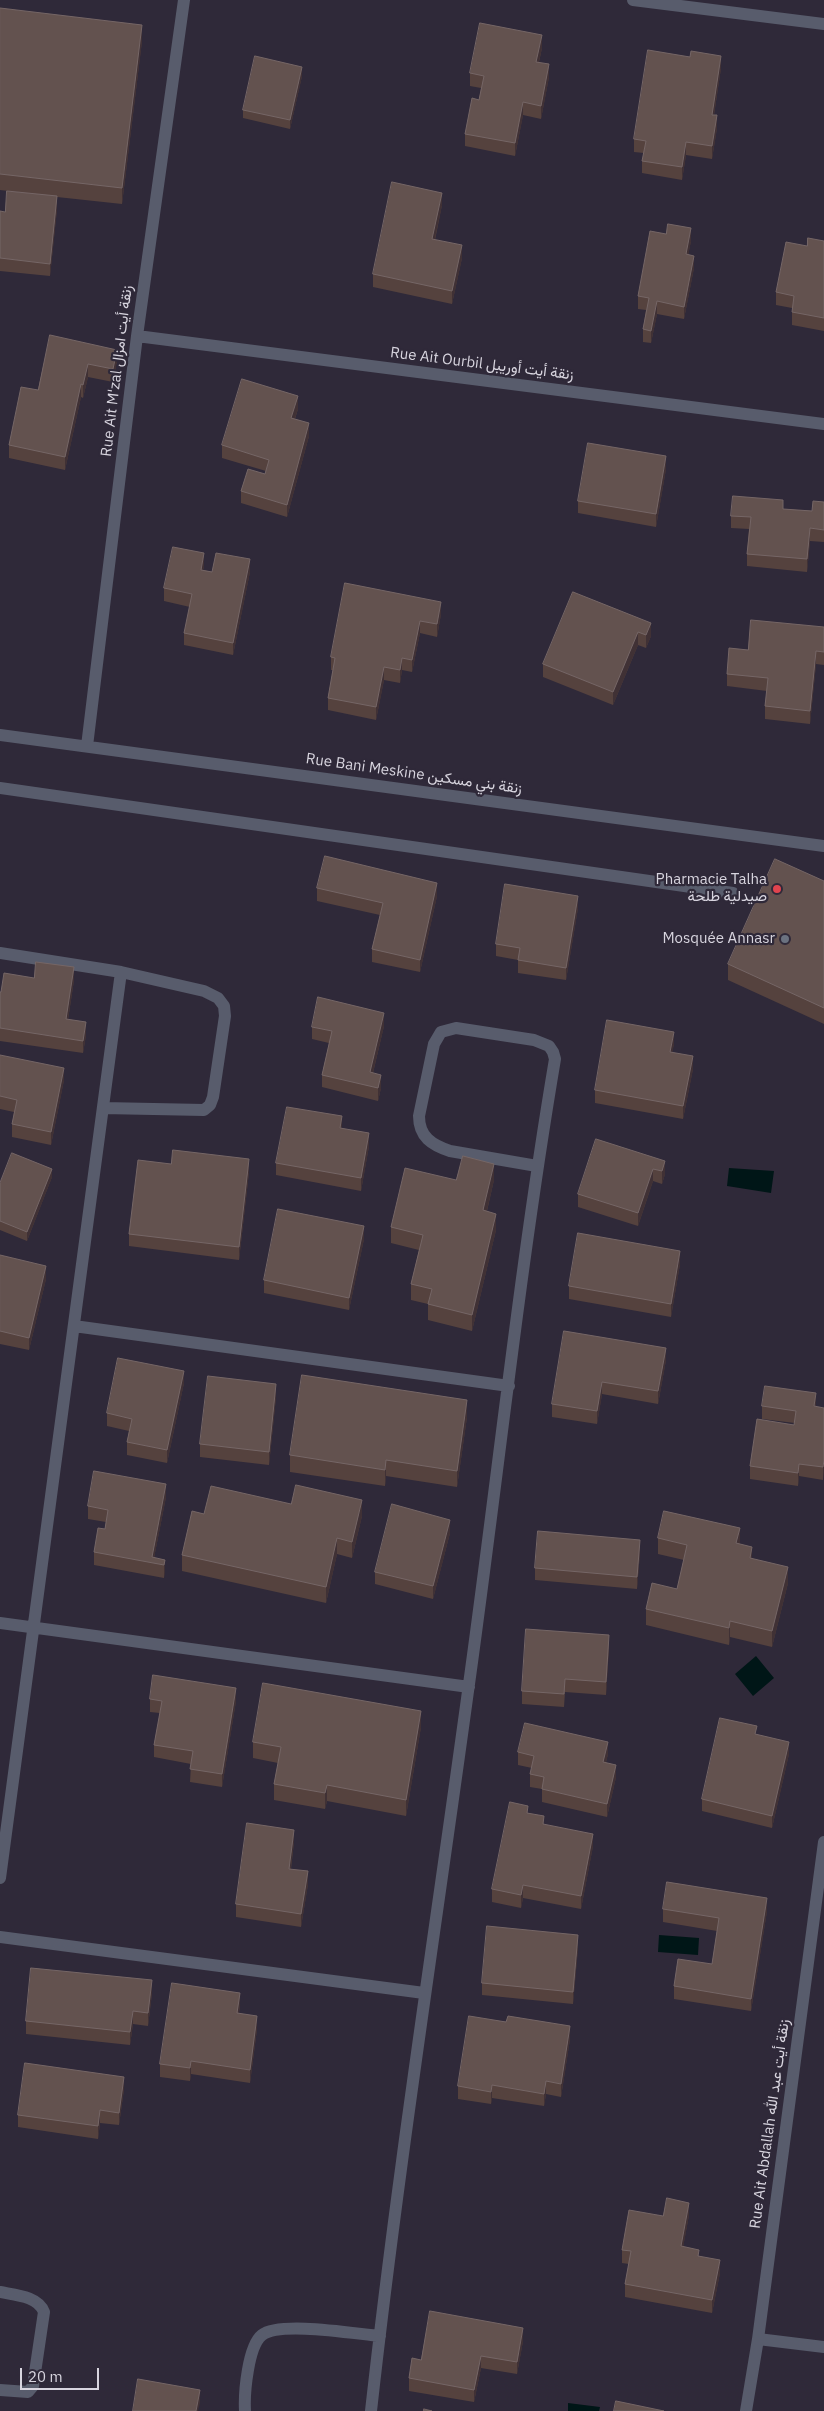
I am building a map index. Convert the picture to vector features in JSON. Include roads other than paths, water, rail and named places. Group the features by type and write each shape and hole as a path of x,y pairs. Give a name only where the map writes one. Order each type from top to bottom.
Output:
{"street":[{"name":"Rue Ait M'zal زنقة أيت امزال","path":"87,746 137,336 184,0"},
{"path":"633,0 824,24"},
{"name":"Rue Ait Ourbil زنقة أيت أوريبل","path":"137,336 824,424"},
{"name":"Rue Bani Meskine زنقة بني مسكين","path":"0,735 824,846"},
{"path":"0,788 733,893"},
{"path":"0,953 121,972 204,991 218,998 224,1006 225,1016 213,1097 210,1105 204,1110 103,1108"},
{"path":"0,1878 32,1626 121,972"},
{"path":"371,2411 424,1994 469,1687 537,1166 555,1059 554,1052 543,1042 456,1028 441,1032 434,1044 419,1116 419,1126 423,1135 438,1146 450,1150 537,1166"},
{"path":"74,1326 509,1386"},
{"path":"0,1623 469,1687"},
{"name":"Rue Ait Abdallah زنقة أيت عبد الله","path":"746,2411 758,2339 824,1842"},
{"path":"0,1937 424,1994"},
{"path":"0,2292 35,2301 41,2305 44,2312 33,2386 28,2392 0,2390"},
{"path":"245,2411 251,2354 256,2341 263,2334 287,2328 380,2336"},
{"path":"758,2339 824,2348"}],"place":[{"name":"Pharmacie Talha صيدلية طلحة","path":"777,889"},
{"name":"Mosquée Annasr","path":"785,939"}]}
